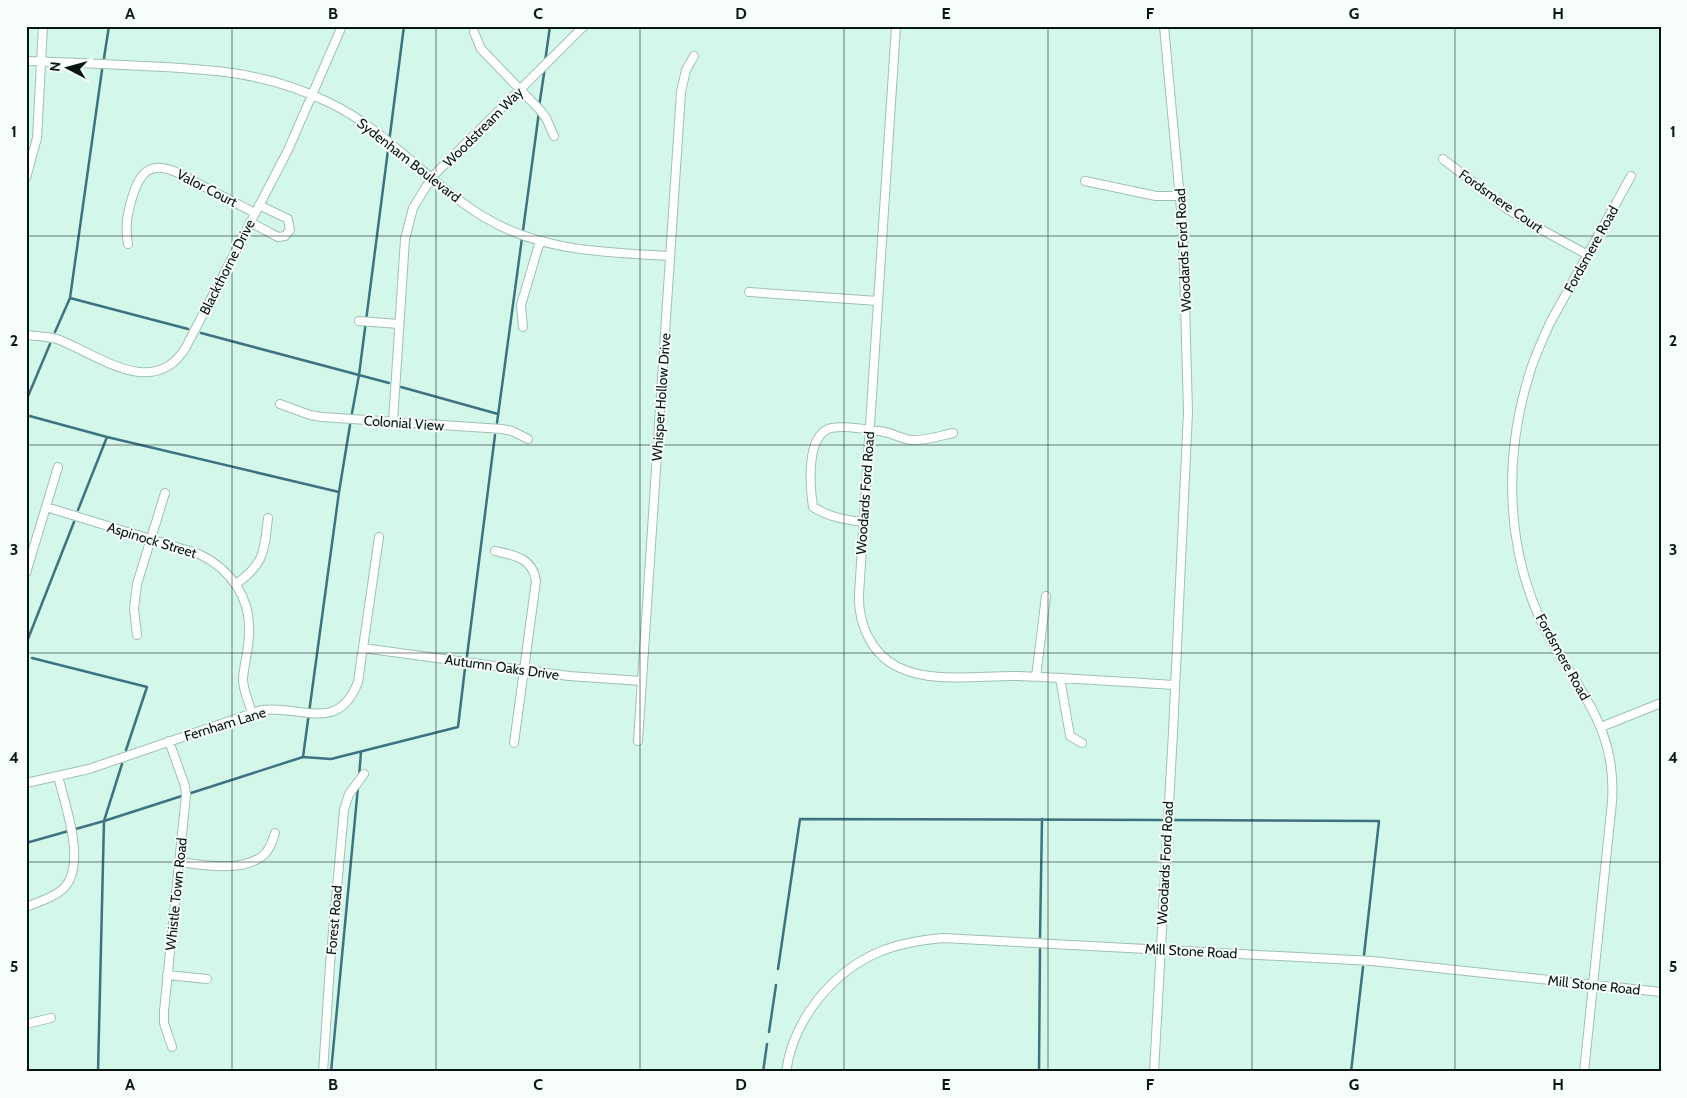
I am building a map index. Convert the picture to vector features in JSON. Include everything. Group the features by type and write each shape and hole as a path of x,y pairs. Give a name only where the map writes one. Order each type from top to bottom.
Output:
{"street":[{"path":"26,178 37,138 43,26"},
{"name":"Blackthorne Drive","path":"26,335 53,338 109,364 139,372 157,371 169,366 181,356 288,150 342,26"},
{"name":"Woodstream Way","path":"393,422 406,230 413,208 432,177 584,26"},
{"name":"Woodards Ford Road","path":"896,26 859,607 863,627 873,645 884,656 897,666 924,676 1036,677 1175,685"},
{"name":"Woodards Ford Road","path":"1154,1072 1188,412 1186,289 1180,196 1164,26"},
{"path":"474,32 481,49 540,110 554,136"},
{"name":"Whisper Hollow Drive","path":"638,741 681,92 686,70 694,56"},
{"name":"Sydenham Boulevard","path":"26,61 210,69 270,79 330,103 370,127 484,217 508,230 540,241 579,250 670,256"},
{"name":"Fordsmere Court","path":"1443,159 1506,208 1588,255"},
{"name":"Valor Court","path":"128,244 126,221 136,184 143,174 157,168 176,172 255,213"},
{"name":"Fordsmere Road","path":"1584,1072 1613,786 1611,760 1596,714 1556,649 1537,612 1522,568 1515,528 1512,494 1514,444 1530,370 1550,323 1631,176"},
{"path":"1086,181 1156,196 1180,196"},
{"path":"250,222 278,237 285,236 290,230 288,219 259,205"},
{"path":"523,328 521,306 540,241"},
{"path":"749,292 878,301"},
{"path":"358,321 399,324"},
{"name":"Colonial View","path":"280,404 310,415 322,417 502,429 512,431 528,439"},
{"path":"864,522 844,520 825,515 813,507 810,486 814,446 820,434 830,428 870,429 910,440 953,433"},
{"path":"26,573 58,467"},
{"path":"137,635 135,598 165,493"},
{"name":"Aspinock Street","path":"46,507 191,551 213,561 224,570 236,584 245,602 248,615 249,635 243,680 252,713"},
{"path":"236,584 253,571 259,562 265,545 268,518"},
{"name":"Fernham Lane","path":"26,783 89,769 252,713 270,709 319,714 336,709 348,701 358,682 379,536"},
{"path":"495,550 522,558 529,564 535,574 536,581 514,743"},
{"path":"1036,677 1046,596"},
{"name":"Autumn Oaks Drive","path":"363,648 569,676 642,681"},
{"path":"1060,678 1070,736 1082,743"},
{"path":"1601,727 1661,703"},
{"name":"Whistle Town Road","path":"169,741 185,786 186,795 167,974 164,1023 172,1047"},
{"name":"Forest Road","path":"323,1072 330,965 344,810 349,794 364,774"},
{"path":"26,907 58,893 64,888 74,870 74,845 58,776"},
{"path":"179,862 221,866 234,866 250,862 263,856 271,844 275,833"},
{"name":"Mill Stone Road","path":"786,1072 791,1049 798,1032 818,999 848,970 872,956 895,946 919,940 943,938 1372,961 1661,992"},
{"path":"167,974 207,979"},
{"path":"26,1024 51,1018"}],"waterway":[{"path":"104,58 109,26"},
{"path":"352,413 359,375 404,26"},
{"path":"545,62 550,26"},
{"path":"539,107 545,67"},
{"path":"55,332 70,298 102,70"},
{"path":"497,423 539,112"},
{"path":"70,298 188,329"},
{"path":"201,333 389,383"},
{"path":"26,401 50,344"},
{"path":"401,387 498,414"},
{"path":"26,415 107,437 339,492"},
{"path":"303,757 339,492 350,425"},
{"path":"467,656 495,435"},
{"path":"78,510 107,437"},
{"path":"26,644 74,522"},
{"path":"32,658 147,687 126,750"},
{"path":"26,843 104,821 303,757 331,759 458,727 465,668"},
{"path":"359,777 361,752"},
{"path":"98,1072 104,821 122,764"},
{"path":"331,1072 358,787"},
{"path":"778,969 800,819 1162,820"},
{"path":"1040,937 1042,819"},
{"path":"1174,820 1379,821 1364,955"},
{"path":"1039,1072 1040,949"},
{"path":"1351,1072 1363,967"},
{"path":"769,1032 776,985"},
{"path":"763,1072 767,1044"}]}
